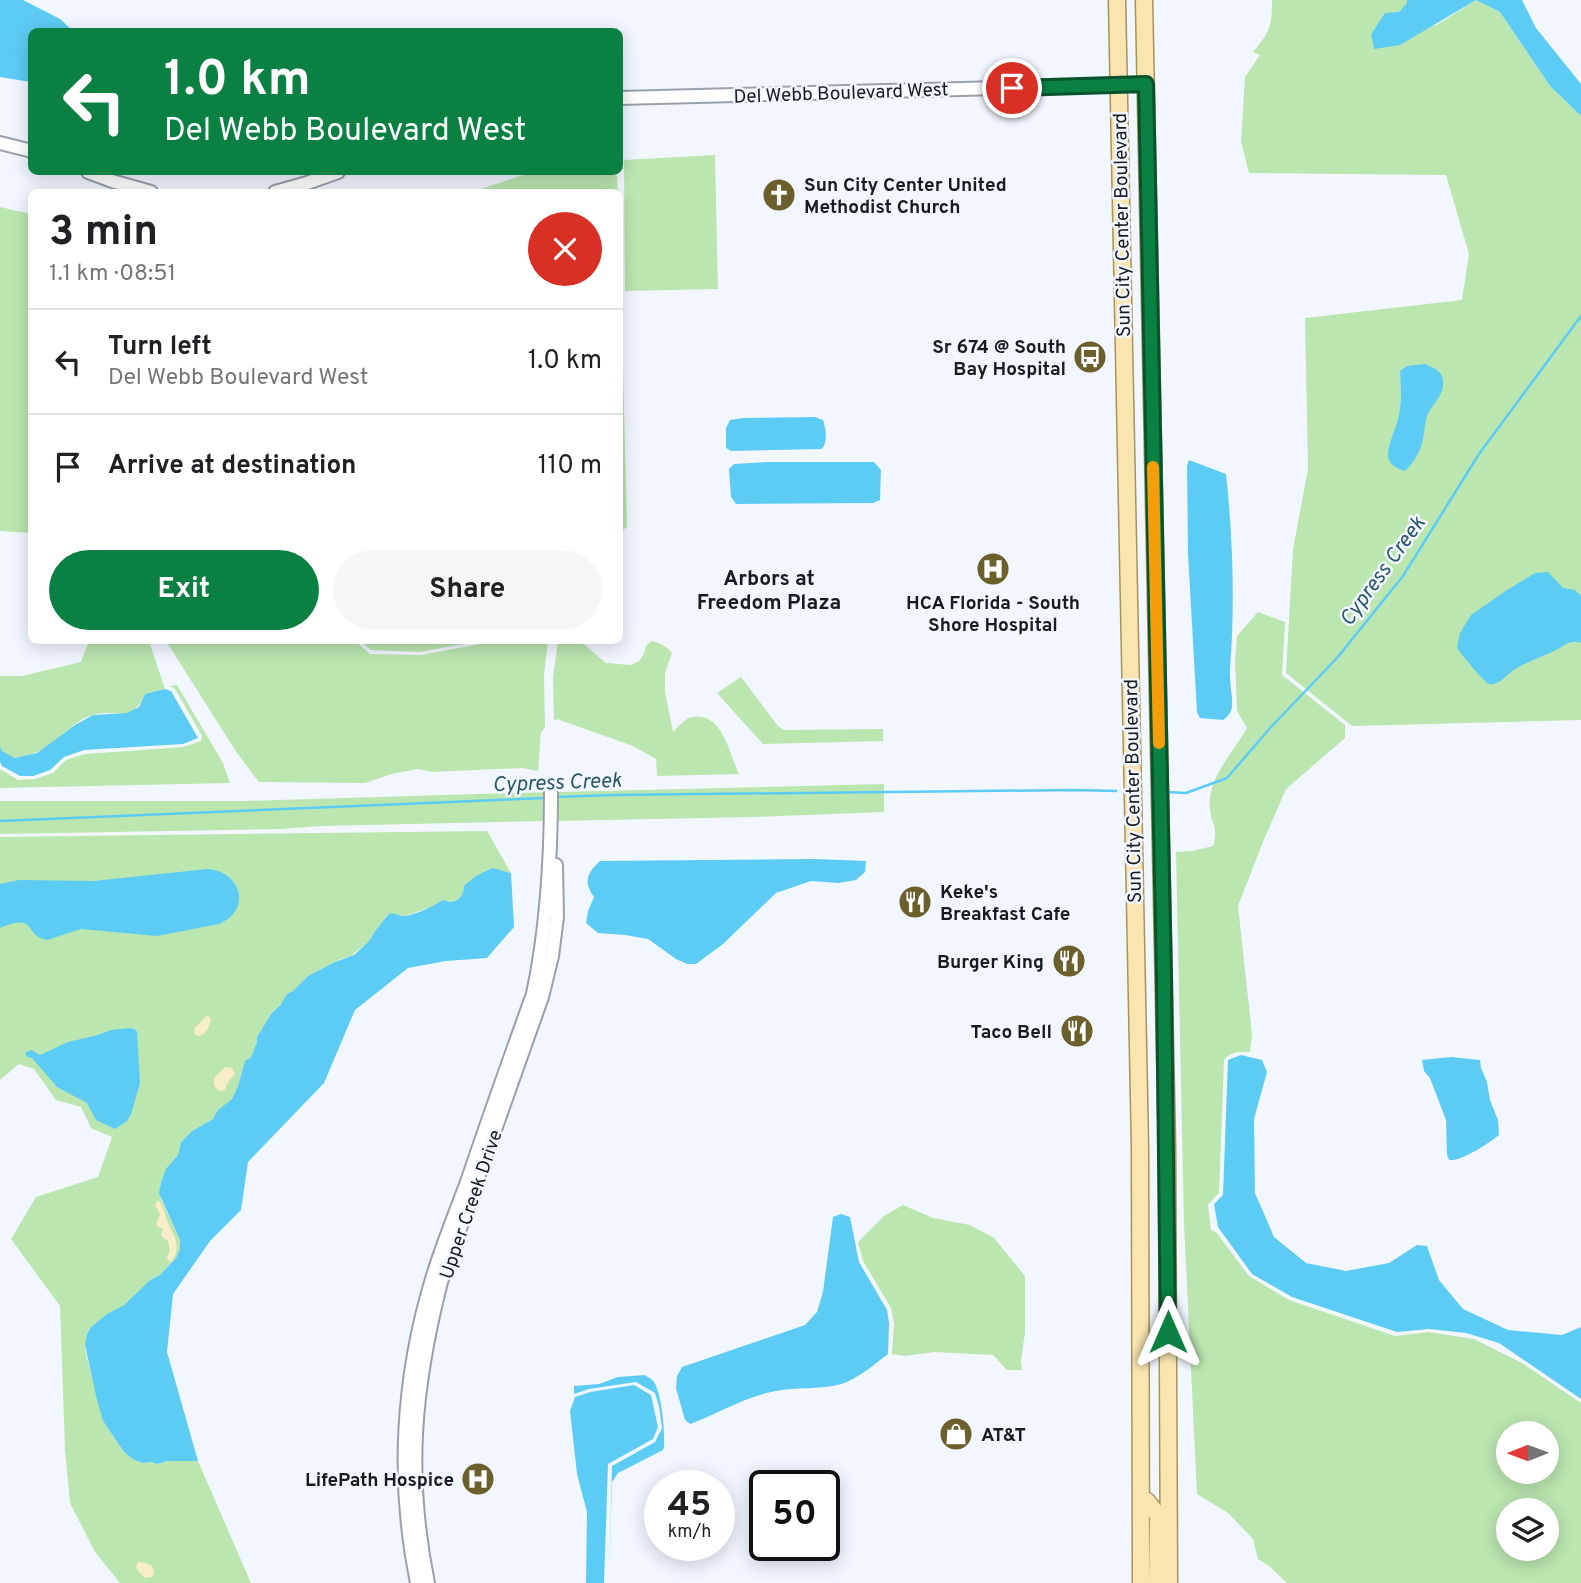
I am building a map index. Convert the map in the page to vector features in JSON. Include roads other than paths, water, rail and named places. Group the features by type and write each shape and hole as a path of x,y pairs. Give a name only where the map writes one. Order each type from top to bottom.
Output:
{"main road":[{"name":"Sun City Center Boulevard","path":"1117,0 1140,1146 1141,1583"},
{"name":"Sun City Center Boulevard","path":"1144,0 1167,1147 1169,1583"},
{"path":"1142,1499 1158,1514 1157,1583"}],"street":[{"name":"Del Webb Boulevard West","path":"623,98 1146,84"},
{"path":"0,143 28,150"},
{"path":"96,175 140,189"},
{"path":"287,189 330,175"},
{"name":"Upper Creek Drive","path":"417,1583 409,1538 404,1479 407,1405 412,1364 432,1277 533,994 541,957 551,830 551,792"},
{"name":"Upper Creek Drive","path":"428,1583 419,1536 415,1479 416,1421 422,1367 442,1282 546,983 557,917 556,866 551,830"}],"water":[{"path":"0,0 23,0 60,19 70,28 28,28 28,82 0,77"},
{"path":"1407,0 1476,0 1400,45 1374,49 1371,34 1385,13 1399,12"},
{"path":"1476,0 1522,0 1536,28 1581,84 1581,116 1550,86 1500,12"},
{"path":"1425,364 1440,373 1443,387 1427,416 1420,449 1405,471 1393,465 1388,457 1400,410 1400,371 1407,366"},
{"path":"815,417 823,420 825,427 826,439 822,449 731,451 726,448 726,428 730,420"},
{"path":"1189,460 1226,474 1232,572 1232,707 1223,720 1200,718 1197,712 1188,554"},
{"path":"874,462 881,470 880,500 873,503 736,504 731,497 729,469 734,464"},
{"path":"1548,572 1563,588 1575,590 1581,596 1581,643 1568,644 1517,668 1499,682 1489,684 1457,648 1460,633 1471,615 1507,590 1535,573"},
{"path":"165,689 171,691 198,738 183,744 84,750 64,757 50,770 33,776 20,776 2,766 0,762 0,746 2,751 15,758 37,753 93,715 127,713 139,707 145,694"},
{"path":"600,861 866,861 865,872 856,880 838,883 811,881 776,893 723,944 696,964 687,964 676,959 648,939 598,933 586,923 594,897 588,887 588,878"},
{"path":"493,868 511,873 514,927 487,958 446,961 408,968 355,1010 324,1083 248,1162 241,1210 210,1241 173,1294 167,1352 198,1461 168,1461 157,1464 134,1460 124,1452 103,1421 85,1345 91,1327 124,1305 176,1258 180,1240 159,1193 166,1169 178,1155 181,1142 192,1131 213,1119 218,1110 232,1099 245,1061 251,1057 257,1037 287,994 308,976 354,955 369,941 389,914 406,916 443,900 455,901 467,883"},
{"path":"207,869 228,876 239,892 236,910 230,918 219,924 157,936 81,929 47,940 40,938 25,924 0,928 0,884 19,880 94,881"},
{"path":"131,1028 137,1032 140,1083 131,1114 127,1121 115,1129 96,1120 87,1103 57,1087 25,1053 31,1050 40,1055 68,1042 111,1030"},
{"path":"1241,1055 1262,1060 1267,1072 1254,1119 1255,1193 1274,1237 1306,1263 1346,1271 1389,1263 1417,1245 1427,1246 1439,1280 1463,1309 1508,1330 1562,1335 1581,1327 1581,1399 1499,1343 1466,1333 1429,1329 1397,1332 1292,1297 1252,1274 1218,1227 1214,1204 1223,1195 1228,1060"},
{"path":"1451,1057 1480,1060 1498,1120 1499,1135 1482,1147 1454,1160 1449,1160 1447,1155 1446,1120 1430,1078 1424,1071 1422,1060"},
{"path":"841,1214 850,1217 859,1262 887,1310 888,1354 847,1382 829,1387 780,1390 761,1395 690,1424 685,1420 676,1388 677,1376 682,1367 805,1325 817,1312 823,1292 833,1217"},
{"path":"645,1375 654,1382 659,1396 664,1447 663,1450 618,1473 612,1482 609,1582 612,1466 655,1442 662,1428 659,1406 655,1393 636,1382 574,1394 574,1386 599,1384 618,1377"},
{"path":"634,1385 651,1395 658,1427 653,1439 608,1464 604,1583 586,1583 587,1512 577,1474 570,1411 575,1397"}],"waterway":[{"name":"Cypress Creek","path":"1167,792 1186,793 1227,778 1337,658 1403,576 1479,454 1581,316"},
{"name":"Cypress Creek","path":"556,797 1116,791"},
{"name":"Cypress Creek","path":"0,821 546,798"}],"place":[{"name":"Sun City Center United Methodist Church","path":"779,195"},
{"name":"Sr 674 @ South Bay Hospital","path":"1090,357"},
{"name":"HCA Florida - South Shore Hospital","path":"993,569"},
{"name":"Keke's Breakfast Cafe","path":"915,902"},
{"name":"Burger King","path":"1069,961"},
{"name":"Taco Bell","path":"1077,1031"},
{"name":"AT&T","path":"956,1434"},
{"name":"LifePath Hospice","path":"478,1479"}],"district":[{"name":"Arbors at Freedom Plaza","path":"769,590"}]}
